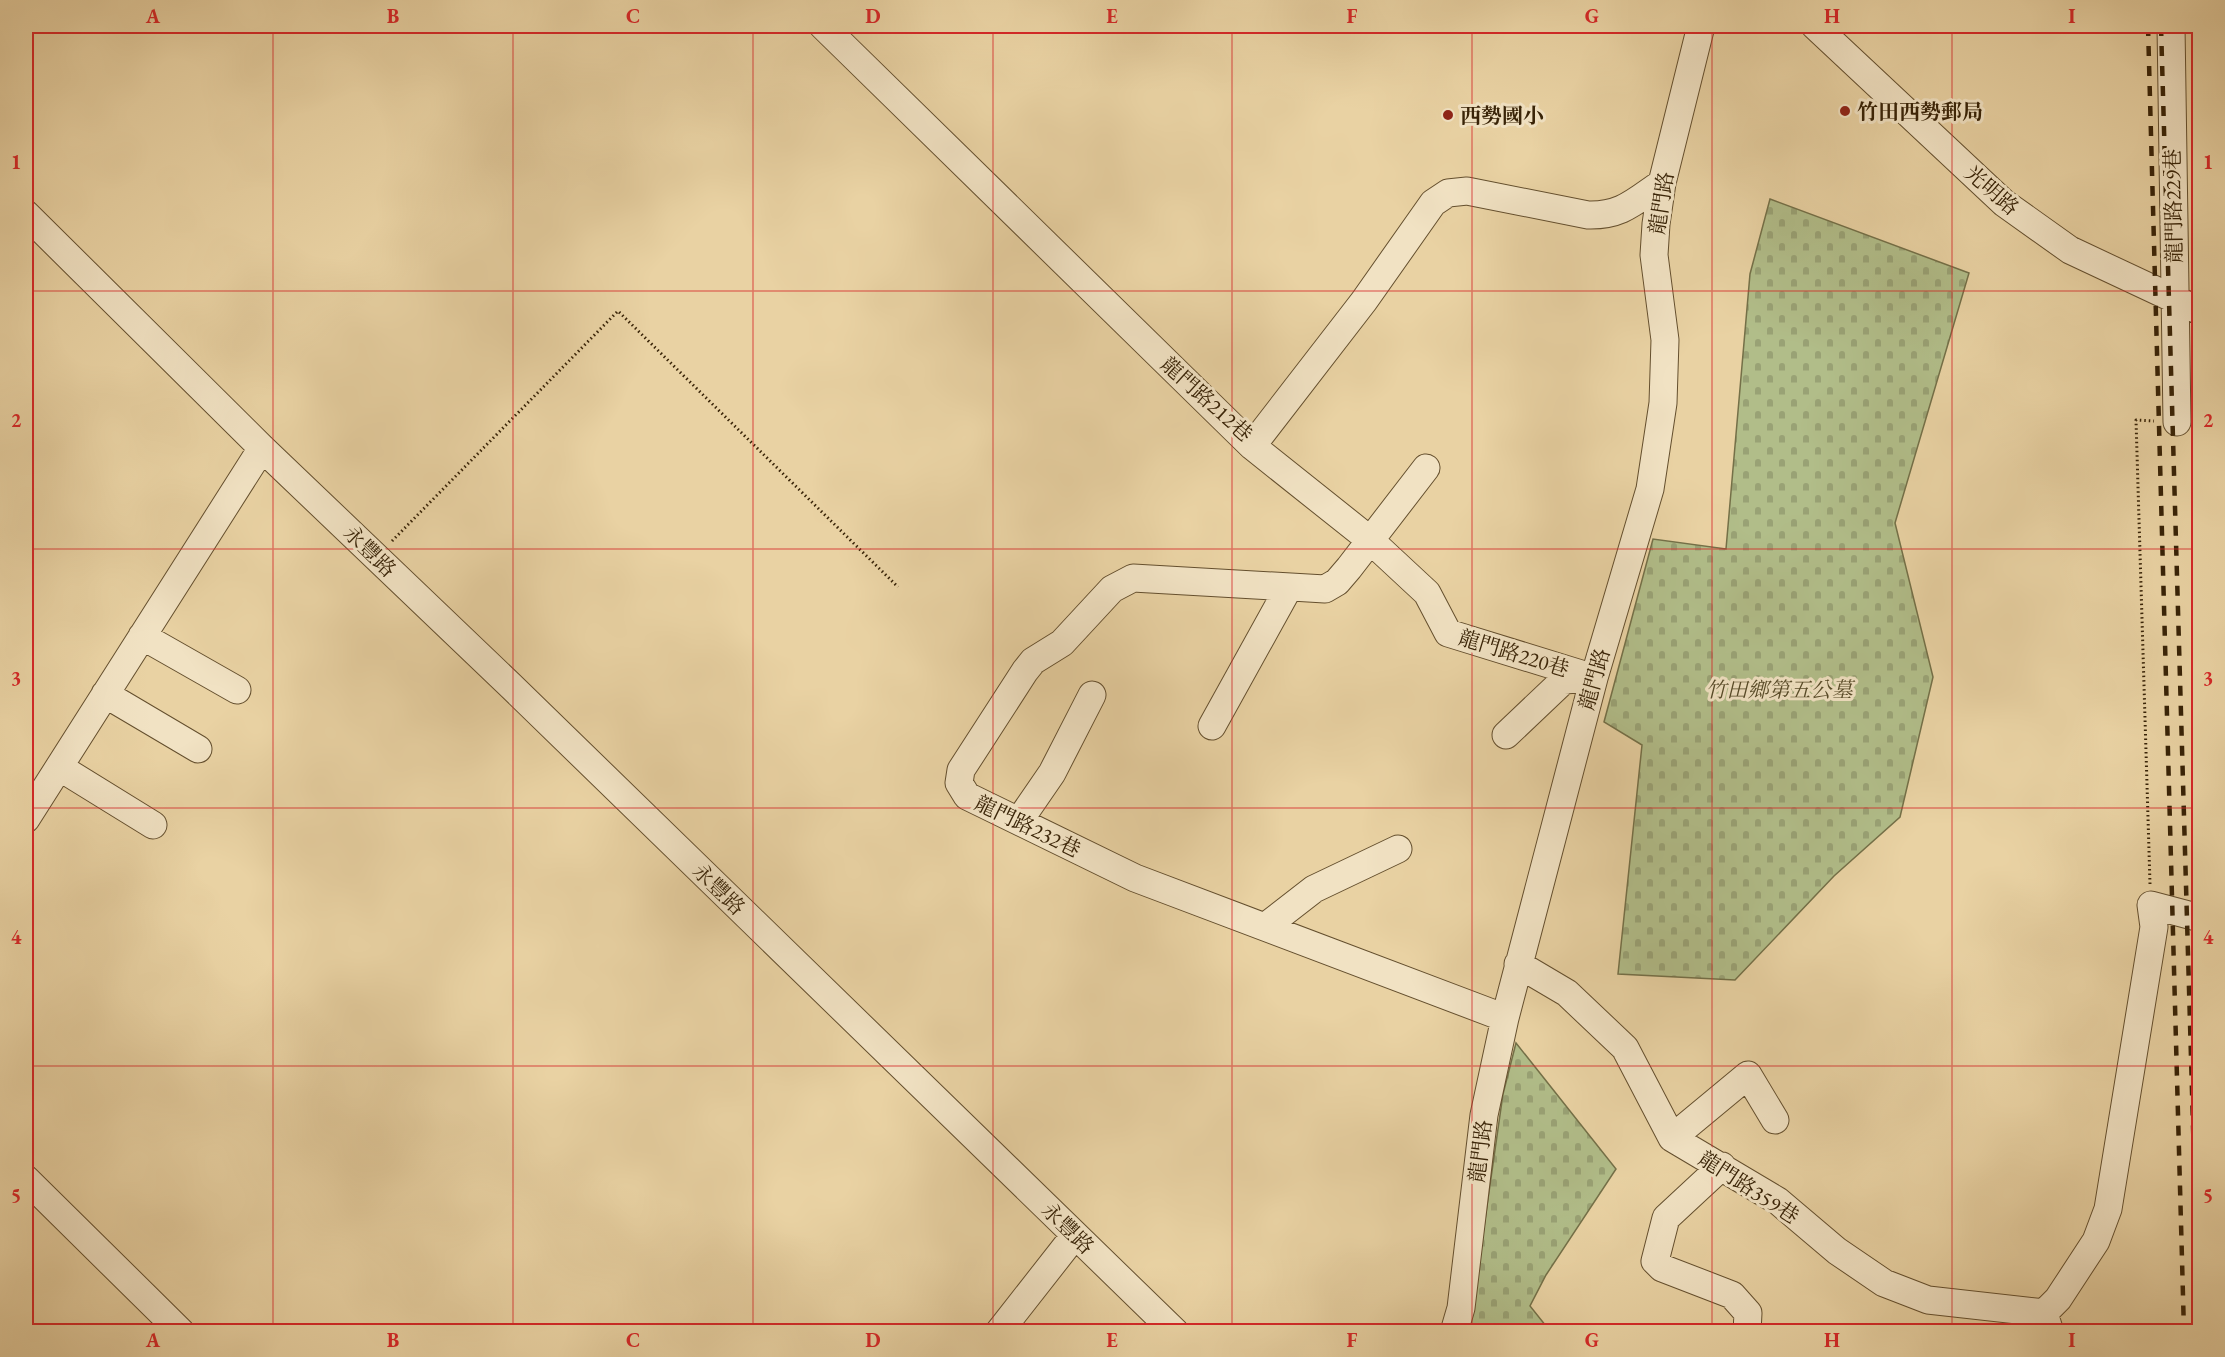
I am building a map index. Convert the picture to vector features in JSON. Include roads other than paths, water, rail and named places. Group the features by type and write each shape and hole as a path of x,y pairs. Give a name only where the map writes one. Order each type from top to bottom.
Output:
{"street":[{"name":"龍門路212巷","path":"823,26 1252,446 1364,301 1433,203 1448,193 1467,191 1588,214 1606,215 1622,210 1662,183"},
{"name":"龍門路","path":"1454,1332 1461,1308 1484,1115 1505,1018 1594,678 1650,489 1663,403 1665,340 1654,255 1662,183 1701,26"},
{"name":"光明路","path":"1815,26 2004,203 2070,250 2199,311"},
{"name":"龍門路229巷","path":"2171,26 2177,422"},
{"name":"永豐路","path":"26,214 262,448 1175,1332"},
{"name":"龍門路220巷","path":"1252,446 1370,540 1427,593 1448,633 1594,678"},
{"path":"26,819 262,448"},
{"path":"1212,726 1289,587 1325,589 1337,582 1426,468"},
{"name":"龍門路232巷","path":"1289,587 1133,578 1112,589 1062,643 1033,661 1025,671 961,770 959,783 967,796 1135,878 1505,1018"},
{"path":"142,636 237,690"},
{"path":"1506,735 1564,680 1594,678"},
{"path":"105,694 198,749"},
{"path":"1019,821 1052,773 1092,695"},
{"path":"58,767 153,825"},
{"path":"1265,927 1314,889 1398,849"},
{"path":"2047,1322 2058,1299 2096,1241 2108,1209 2154,927 2151,905 2199,918"},
{"path":"1518,964 1567,993 1624,1048 1672,1138 1748,1074 1775,1120"},
{"name":"龍門路359巷","path":"1672,1138 1778,1201 1837,1251 1884,1283 1928,1300 2047,1322"},
{"path":"1722,1166 1666,1218 1655,1261 1662,1268 1732,1295 1748,1312 1747,1332"},
{"path":"26,1179 181,1332"},
{"path":"999,1332 1075,1235"}],"railway":[{"path":"2148,26 2184,1332"},
{"path":"2161,26 2199,1332"}],"place":[{"name":"竹田西勢郵局","path":"1845,111"},
{"name":"西勢國小","path":"1448,115"}],"park label":[{"name":"竹田鄉第五公墓","path":"1779,689"}]}
